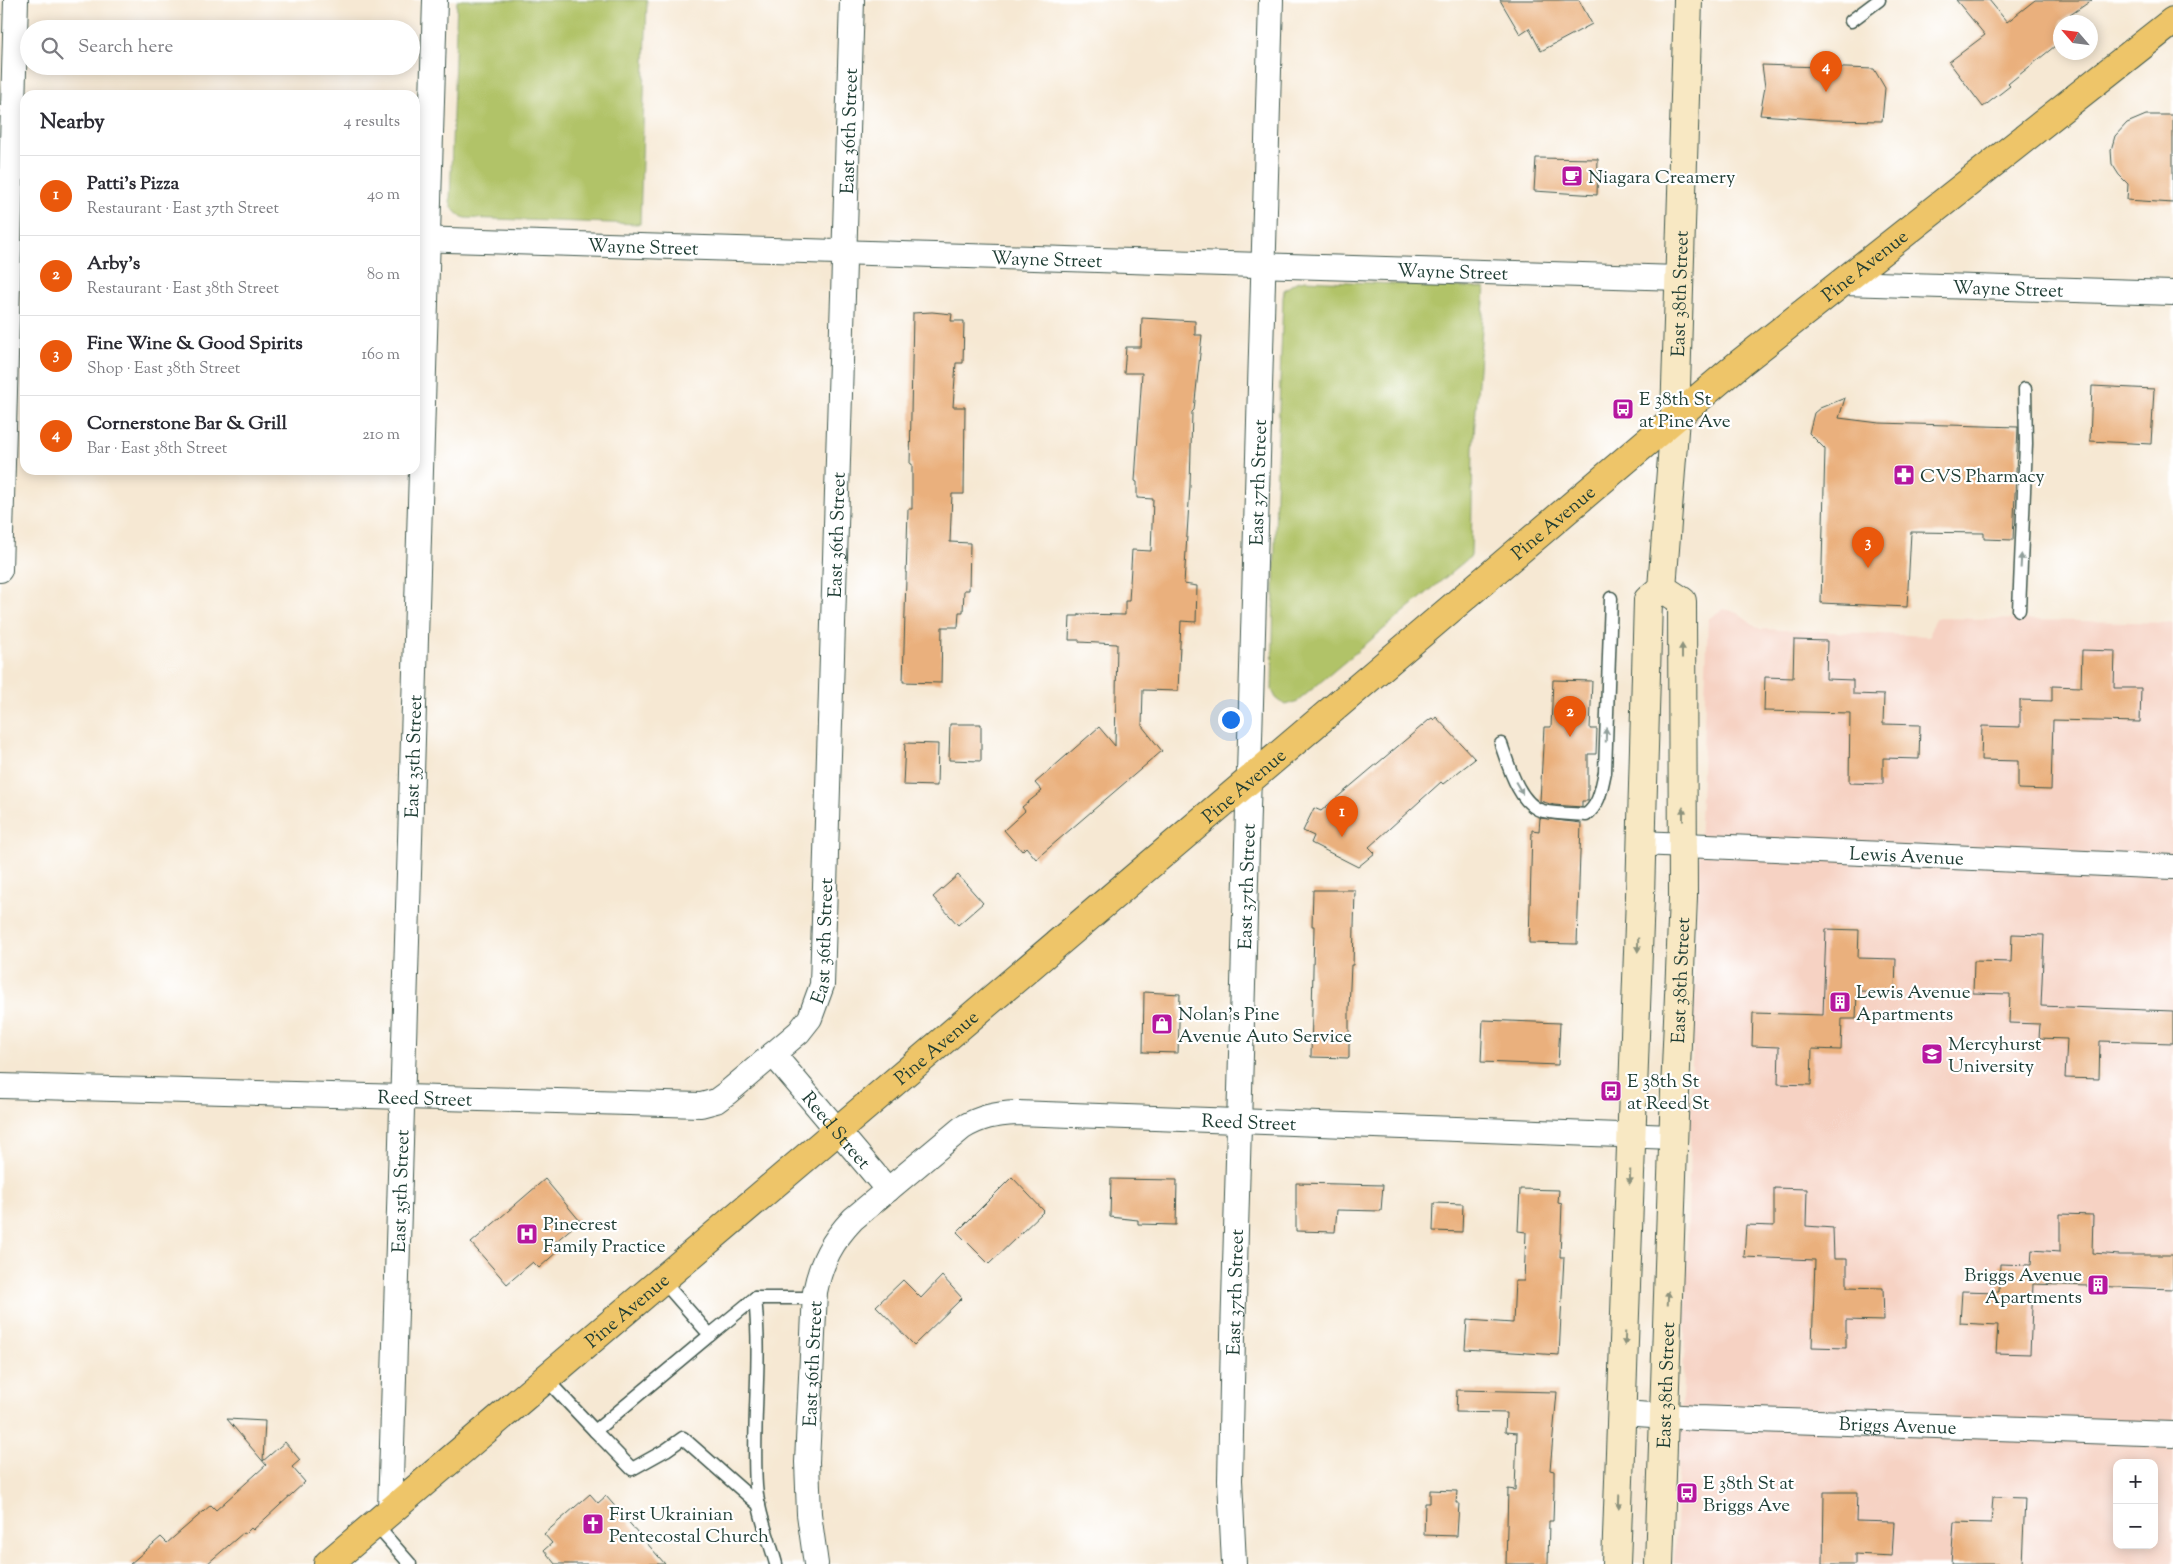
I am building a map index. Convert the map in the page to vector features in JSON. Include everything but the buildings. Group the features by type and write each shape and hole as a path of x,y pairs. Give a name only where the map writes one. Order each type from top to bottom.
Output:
{"main road":[{"name":"East 38th Street","path":"1659,1564 1673,1137 1681,966 1683,845 1682,601 1662,588 1674,418 1688,0"},
{"name":"Pine Avenue","path":"328,1564 1674,418 1843,283 2170,28"},
{"path":"1616,1564 1632,1135 1648,600 1662,588"}],"street":[{"path":"0,570 12,227 16,0"},
{"name":"East 35th Street","path":"420,285 435,0"},
{"name":"East 36th Street","path":"774,1054 800,1032 810,1018 822,985 852,0"},
{"name":"East 37th Street","path":"1234,1564 1230,1480 1231,1408 1271,0"},
{"name":"Wayne Street","path":"421,240 1679,278"},
{"name":"Wayne Street","path":"1843,283 2173,293"},
{"name":"East 35th Street","path":"382,1518 402,1098 416,475"},
{"name":"Lewis Avenue","path":"1641,843 2173,867"},
{"name":"Reed Street","path":"0,1086 701,1105 716,1101 774,1054 888,1190 962,1128 978,1119 997,1114 1673,1137"},
{"name":"East 36th Street","path":"816,1564 809,1514 807,1462 815,1298 820,1270 827,1252 839,1234 853,1218 888,1190"},
{"name":"Briggs Avenue","path":"1622,1413 2173,1434"}],"lane":[{"path":"1851,21 1879,0"},
{"path":"2018,610 2026,444 2025,389"},
{"path":"1500,744 1516,785 1529,804 1542,811 1586,815 1594,808 1600,794 1605,772 1611,598"},
{"path":"662,1280 710,1335"},
{"path":"755,1298 759,1332 754,1435 759,1506 776,1564"},
{"path":"595,1432 755,1298 815,1298"},
{"path":"546,1379 632,1469 683,1438 759,1506"},
{"path":"382,1518 410,1564"}],"shaded area":[{"name":"Mercyhurst University","path":"1723,609 1737,612 1760,629 1930,636 1932,625 1936,618 2173,623 2173,1564 1674,1564 1685,1337 1695,951 1708,619"}],"green space":[{"path":"457,0 647,0 640,224 465,218 455,212 450,201"},
{"path":"1305,280 1485,288 1473,449 1471,556 1298,701 1285,705 1276,698 1272,690 1276,492 1283,298 1284,290 1296,282"}],"place":[{"name":"Cornerstone Bar & Grill","path":"1826,92"},
{"name":"Niagara Creamery","path":"1572,176"},
{"name":"E 38th St at Pine Ave","path":"1623,409"},
{"name":"CVS Pharmacy","path":"1904,475"},
{"name":"Fine Wine & Good Spirits","path":"1868,568"},
{"name":"Arby's","path":"1570,737"},
{"name":"Patti's Pizza","path":"1342,837"},
{"name":"Lewis Avenue Apartments","path":"1840,1002"},
{"name":"Nolan's Pine Avenue Auto Service","path":"1162,1024"},
{"name":"Mercyhurst University","path":"1932,1054"},
{"name":"E 38th St at Reed St","path":"1611,1091"},
{"name":"Pinecrest Family Practice","path":"527,1234"},
{"name":"Briggs Avenue Apartments","path":"2098,1285"},
{"name":"E 38th St at Briggs Ave","path":"1687,1493"},
{"name":"First Ukrainian Pentecostal Church","path":"593,1524"}]}
